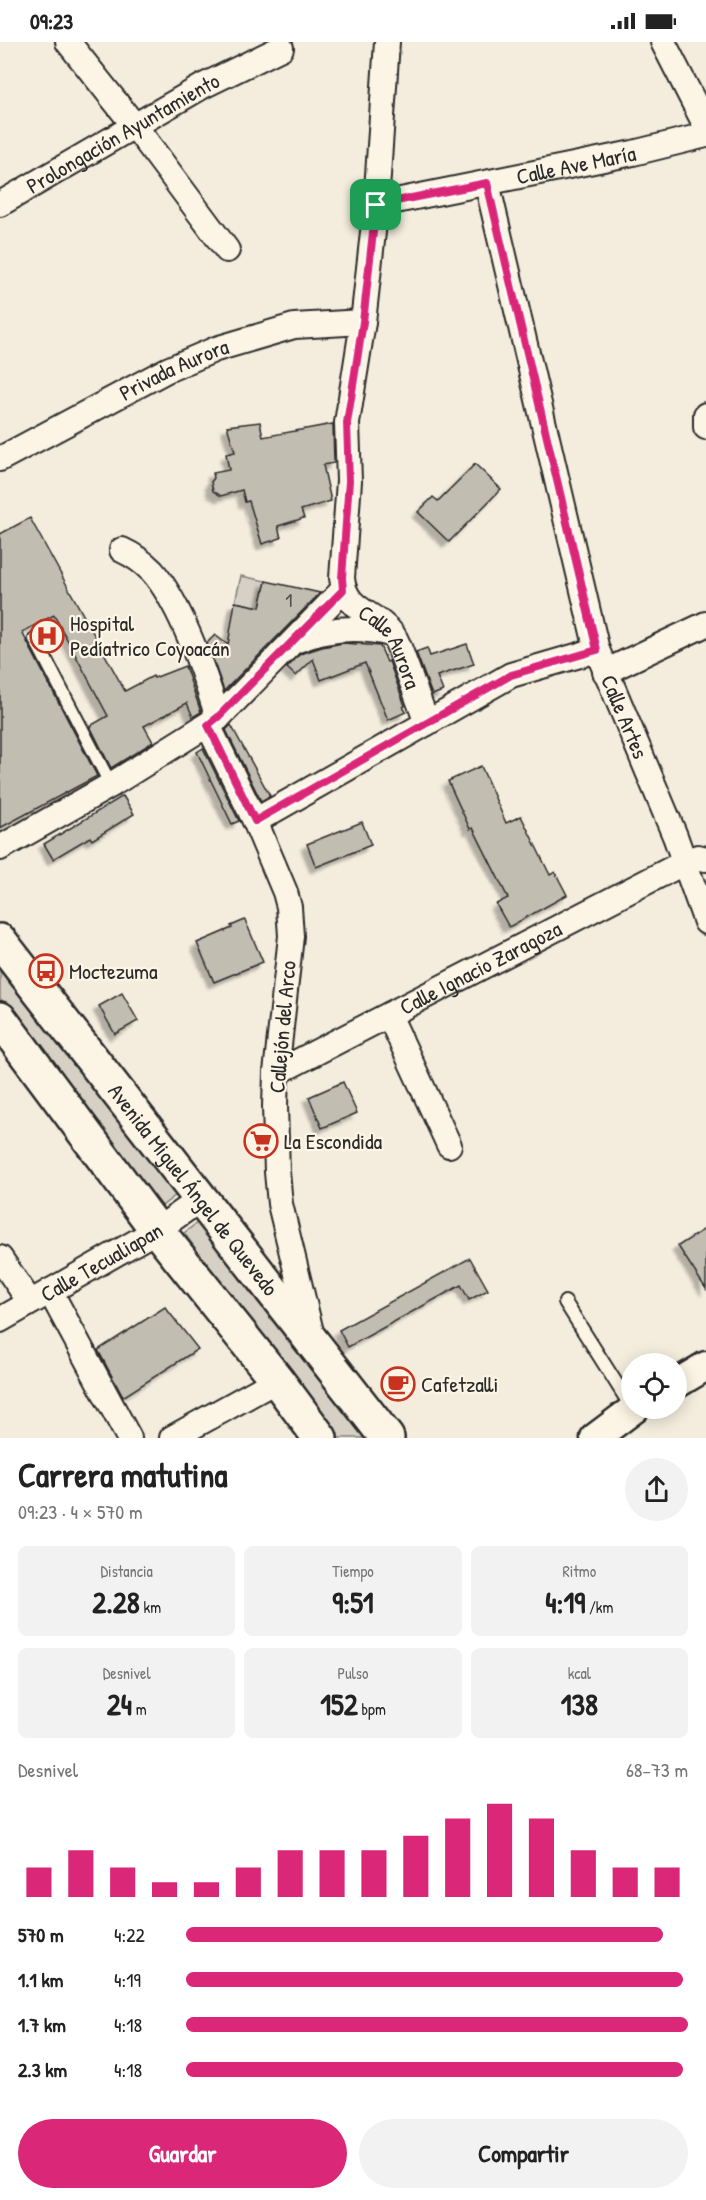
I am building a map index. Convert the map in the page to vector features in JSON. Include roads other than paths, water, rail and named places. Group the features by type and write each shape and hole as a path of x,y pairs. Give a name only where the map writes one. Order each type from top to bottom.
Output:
{"main road":[{"name":"Avenida Miguel Ángel de Quevedo","path":"0,941 387,1438"},
{"path":"0,1019 157,1230 277,1380 320,1438"}],"street":[{"path":"68,42 134,125 227,250"},
{"name":"Calle Aurora","path":"387,42 376,205 363,322 347,423 349,481 343,556 343,590 356,607 378,621 392,634 427,723"},
{"path":"663,42 706,126"},
{"name":"Prolongación Ayuntamiento","path":"0,204 203,86 281,48"},
{"name":"Calle Ave María","path":"376,205 706,135"},
{"name":"Calle Artes","path":"487,183 597,650 675,836 695,861 706,922"},
{"name":"Privada Aurora","path":"0,459 167,370 216,349 294,326 363,322"},
{"path":"706,416 706,427"},
{"name":"Callejón del Arco","path":"122,550 145,564 166,592 200,665 213,721 285,892 291,936 276,1072 275,1139 280,1204 313,1342"},
{"path":"0,848 111,785 213,721 343,590"},
{"path":"605,672 706,624"},
{"path":"290,644 327,631 346,628 362,628 392,634"},
{"path":"255,821 511,675 597,650"},
{"name":"Calle Ignacio Zaragoza","path":"276,1072 695,861"},
{"path":"389,1015 449,1145"},
{"name":"Calle Tecualiapan","path":"0,1320 157,1230 201,1199"},
{"path":"0,1258 40,1296 129,1438"},
{"path":"687,1377 706,1366"},
{"path":"172,1438 277,1380"},
{"path":"595,1438 621,1418"}],"lane":[{"path":"35,639 111,785"},
{"path":"565,1302 621,1390"}],"place":[{"name":"Hospital Pedíatrico Coyoacán","path":"47,636"},
{"name":"Moctezuma","path":"46,971"},
{"name":"La Escondida","path":"261,1141"},
{"name":"Cafetzalli","path":"398,1384"}]}
